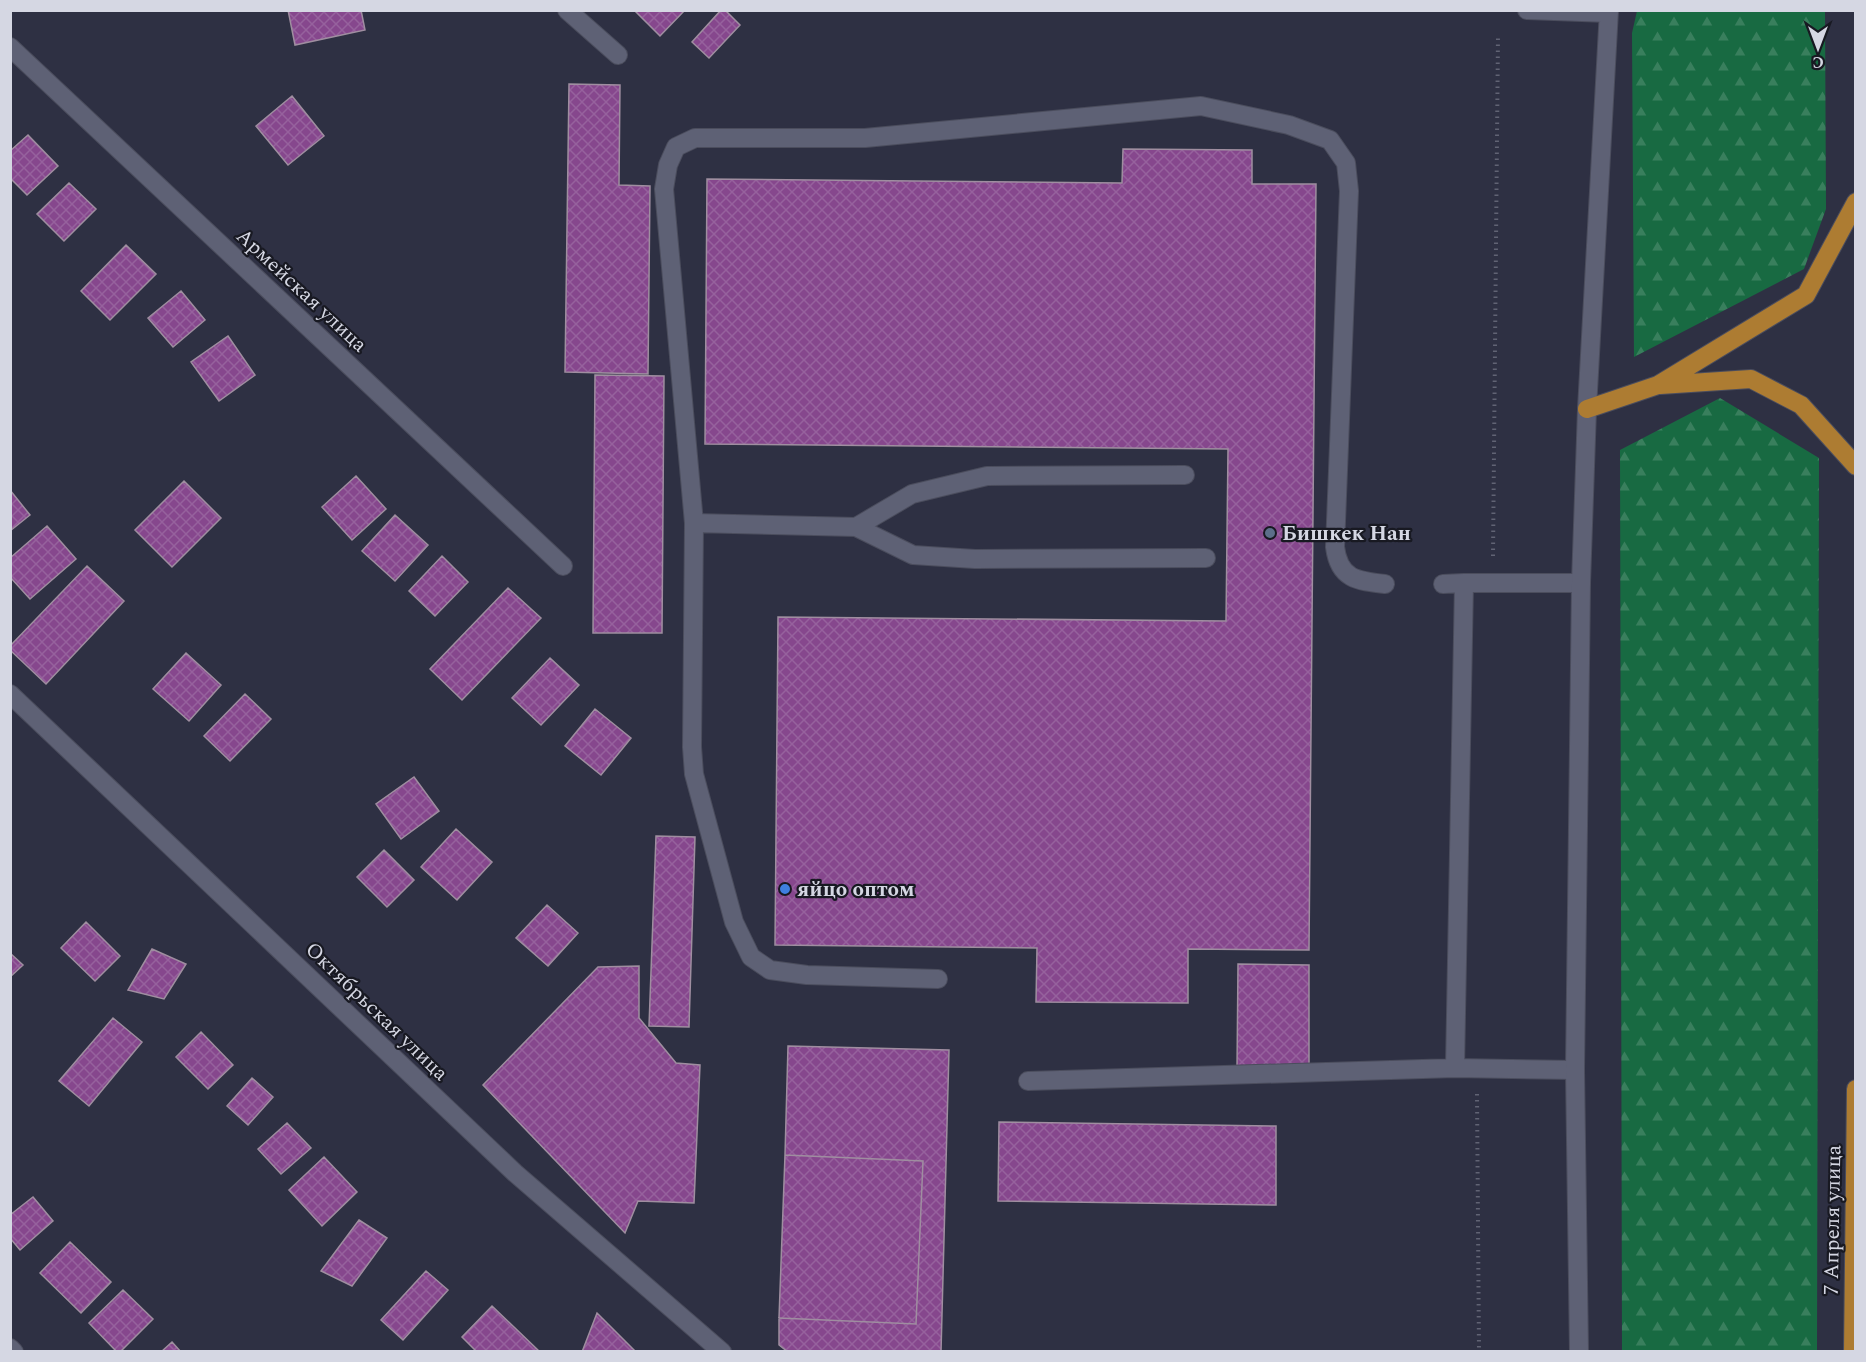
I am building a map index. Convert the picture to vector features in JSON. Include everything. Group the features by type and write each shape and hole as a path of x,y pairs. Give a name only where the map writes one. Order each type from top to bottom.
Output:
{"main road":[{"path":"1587,409 1658,385 1806,295 1856,202"},
{"path":"1658,385 1751,379 1801,405 1856,466"},
{"name":"7 Апреля улица","path":"1853,1352 1856,1089"}],"street":[{"path":"567,10 618,55"},
{"path":"1527,10 1609,12 1587,409 1581,583 1575,1070 1579,1352"},
{"name":"Армейская улица","path":"10,47 563,566"},
{"path":"938,979 807,975 770,970 751,957 735,922 694,774 692,651 694,523 664,189 668,165 675,147 695,138 865,138 1201,106 1289,125 1330,140 1346,163 1348,191 1335,547 1337,561 1357,581 1385,584"},
{"path":"856,527 912,494 987,476 1185,475"},
{"path":"694,523 856,527 913,555 975,559 1206,558"},
{"path":"1455,1068 1464,583"},
{"path":"1443,584 1581,583"},
{"name":"Октябрьская улица","path":"10,694 515,1173 722,1352"},
{"path":"1028,1081 1455,1068 1575,1070"},
{"path":"10,1348 14,1352"}],"green space":[{"path":"1637,11 1825,11 1826,209 1804,269 1634,357 1632,33"},
{"path":"1720,398 1819,458 1817,1351 1622,1351 1620,450"}],"building":[{"path":"288,10 361,10 365,30 295,45"},
{"path":"634,10 685,10 660,36"},
{"path":"721,10 725,10 740,25 709,58 692,42"},
{"path":"569,84 620,85 619,185 650,186 648,374 565,372"},
{"path":"292,96 324,136 288,165 256,126"},
{"path":"28,135 58,166 27,195 10,178 10,151"},
{"name":"Бишкек Нан","path":"1123,149 1252,150 1252,184 1316,184 1309,950 1188,949 1188,1003 1036,1002 1037,948 775,945 778,617 1226,621 1228,449 705,444 707,179 1122,183"},
{"path":"69,183 96,209 64,241 37,214"},
{"path":"126,245 156,274 110,320 81,291"},
{"path":"181,291 205,320 173,347 148,318"},
{"path":"228,336 255,375 219,401 191,362"},
{"path":"595,375 664,376 662,633 593,633"},
{"path":"356,476 386,509 352,540 322,507"},
{"path":"184,481 221,518 172,567 135,530"},
{"path":"10,490 30,515 10,531"},
{"path":"395,515 428,545 395,581 362,551"},
{"path":"47,526 76,559 30,599 10,577 10,558"},
{"path":"442,556 468,582 435,616 409,591"},
{"path":"87,566 124,601 46,684 10,650 10,646"},
{"path":"508,588 541,618 462,700 430,669"},
{"path":"186,653 221,685 189,721 153,689"},
{"path":"550,658 579,685 541,725 512,698"},
{"path":"245,694 271,719 230,761 204,736"},
{"path":"595,709 631,738 601,775 565,746"},
{"path":"414,777 439,811 401,839 376,804"},
{"path":"456,829 492,862 457,900 421,867"},
{"path":"656,836 695,837 689,1027 649,1026"},
{"path":"384,850 414,880 387,907 357,877"},
{"path":"547,905 578,933 548,966 516,938"},
{"path":"86,922 120,956 95,981 61,948"},
{"path":"152,949 186,964 164,999 128,990"},
{"path":"10,953 23,965 10,977"},
{"path":"1238,964 1309,965 1309,1070 1237,1070"},
{"path":"639,966 639,1018 676,1063 700,1065 694,1203 638,1201 625,1233 483,1085 598,967"},
{"path":"113,1018 142,1042 89,1106 59,1081"},
{"path":"201,1032 233,1065 208,1089 176,1057"},
{"path":"788,1046 949,1050 941,1352 788,1352 779,1345 779,1318 916,1324 923,1161 785,1155"},
{"path":"252,1078 273,1097 248,1125 227,1106"},
{"path":"999,1122 1276,1126 1276,1205 998,1201"},
{"path":"287,1123 311,1148 281,1174 258,1149"},
{"path":"785,1155 923,1161 916,1324 779,1318"},
{"path":"324,1157 357,1192 322,1226 289,1190"},
{"path":"33,1197 53,1221 20,1250 10,1238 10,1215"},
{"path":"359,1220 387,1238 352,1286 321,1271"},
{"path":"70,1242 111,1282 81,1313 40,1273"},
{"path":"426,1271 448,1290 403,1340 381,1320"},
{"path":"123,1290 153,1319 120,1352 117,1352 89,1323"},
{"path":"492,1306 540,1352 477,1352 462,1337"},
{"path":"597,1313 636,1352 582,1352"},
{"path":"172,1342 181,1352 161,1352"}],"place":[{"name":"Бишкек Нан","path":"1270,533"},
{"name":"яйцо оптом","path":"785,889"}]}
